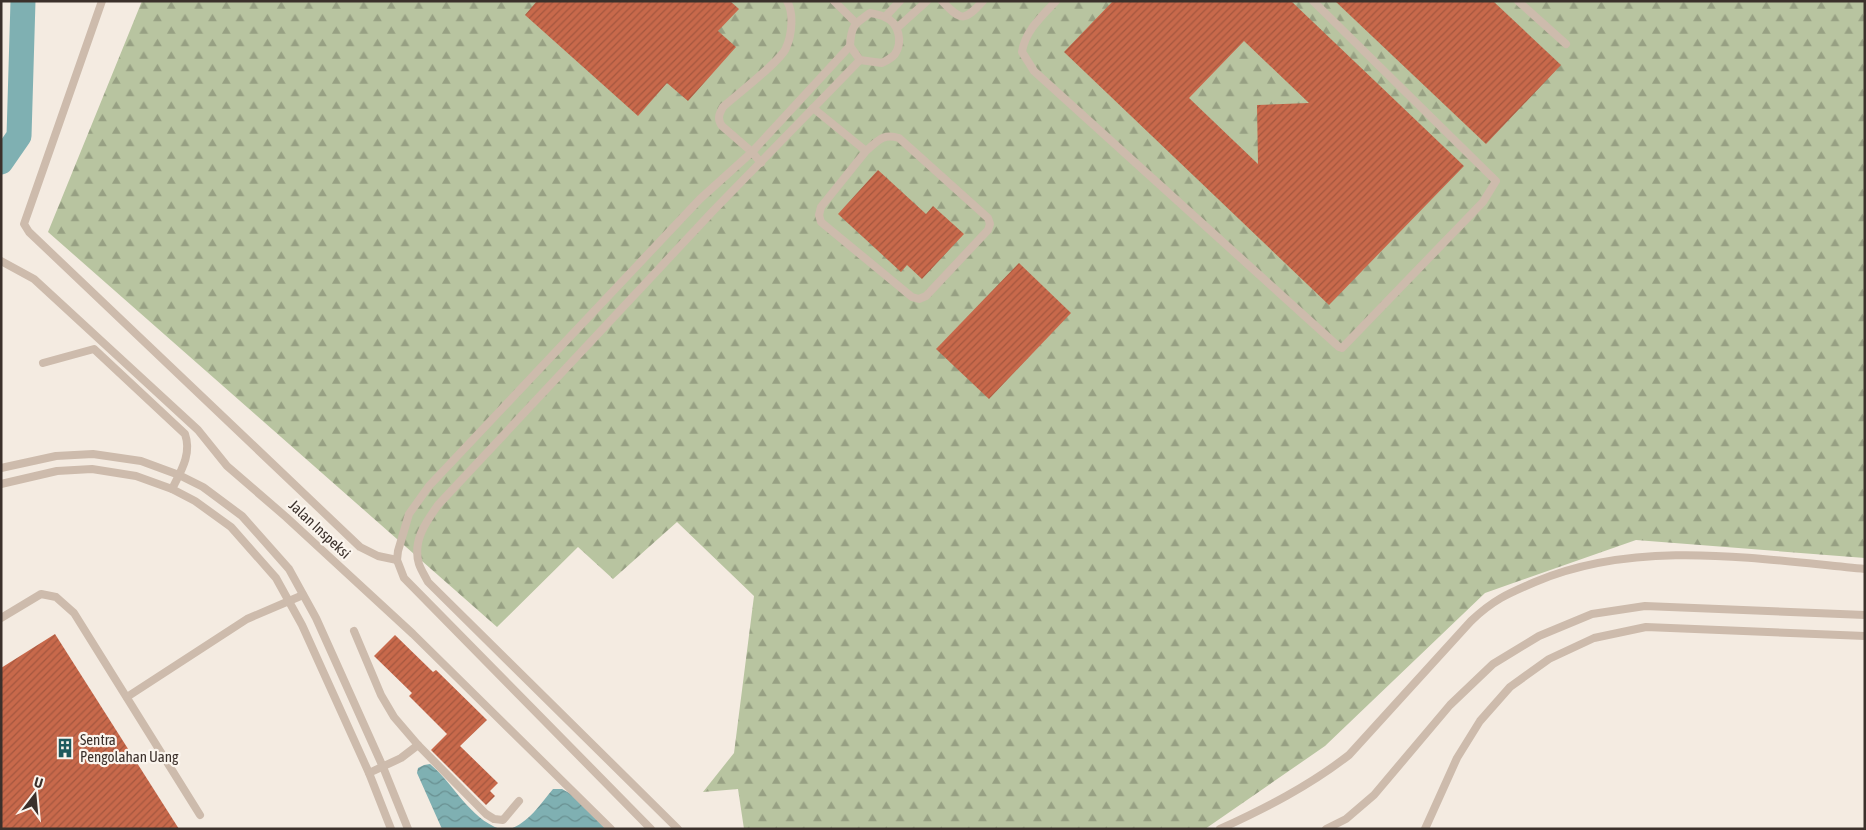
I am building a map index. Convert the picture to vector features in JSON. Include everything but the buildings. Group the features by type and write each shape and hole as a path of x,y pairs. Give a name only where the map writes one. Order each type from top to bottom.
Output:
{"lane":[{"path":"102,1 24,224 29,232 360,547 378,556 397,560"},
{"path":"761,163 752,152 722,126 719,121 719,115 723,107 778,59 786,48 791,15 787,1"},
{"path":"834,1 856,23"},
{"path":"885,17 900,1"},
{"path":"897,28 927,1"},
{"path":"942,1 956,16 965,17 973,12 983,1"},
{"path":"1056,1 1028,33 1024,42 1022,52 1034,71 1342,348 1483,202 1496,182 1313,1"},
{"path":"1518,1 1566,44"},
{"path":"870,13 892,21 897,28 900,42 894,55 882,63 860,60 850,46 851,30 856,23 870,13"},
{"path":"651,829 404,578 397,560 398,551 409,514 429,486 700,199 752,152 850,46"},
{"path":"678,829 428,582 419,563 418,542 425,523 438,505 860,60"},
{"path":"813,108 866,151"},
{"path":"890,135 898,138 988,218 990,224 988,230 926,296 919,299 912,297 821,222 819,215 820,207 866,151 884,136 890,135"},
{"name":"Jalan Inspeksi","path":"1,261 34,279 198,430 228,466 413,634 611,829"},
{"path":"43,363 94,349 185,434 188,445 187,457 172,489"},
{"path":"1,468 56,456 93,454 141,461 179,475 203,487 242,516 289,570 316,618 384,767 408,829"},
{"path":"1,484 57,471 92,469 136,476 172,489 195,500 231,527 276,578 302,625 369,773 391,829"},
{"path":"1220,829 1268,807 1329,770 1348,755 1471,621 1488,605 1506,594 1540,580 1604,560 1643,556 1686,555 1773,560 1865,569"},
{"path":"1,618 41,594 56,597 74,613 200,815"},
{"path":"126,697 247,619 303,594"},
{"path":"1326,829 1346,819 1374,795 1450,705 1493,664 1539,636 1592,614 1645,606 1865,614"},
{"path":"1425,829 1457,758 1480,721 1510,687 1549,659 1594,638 1646,627 1865,636"},
{"path":"354,632 381,694 394,717 418,745 486,814 494,819 503,820 519,801"},
{"path":"369,773 401,758 418,745"}],"green space":[{"path":"142,1 1865,1 1865,558 1636,540 1485,593 1325,746 1205,829 744,829 738,789 703,792 734,753 754,596 677,522 613,579 578,547 497,627 48,232"}],"water":[{"path":"430,764 479,817 500,829 442,829 417,773 418,768"},
{"path":"553,789 562,789 571,794 606,829 509,829 528,818"}],"waterway":[{"path":"1,162 19,136 23,1"}],"place":[{"name":"Sentra Pengolahan Uang","path":"65,748"}]}
